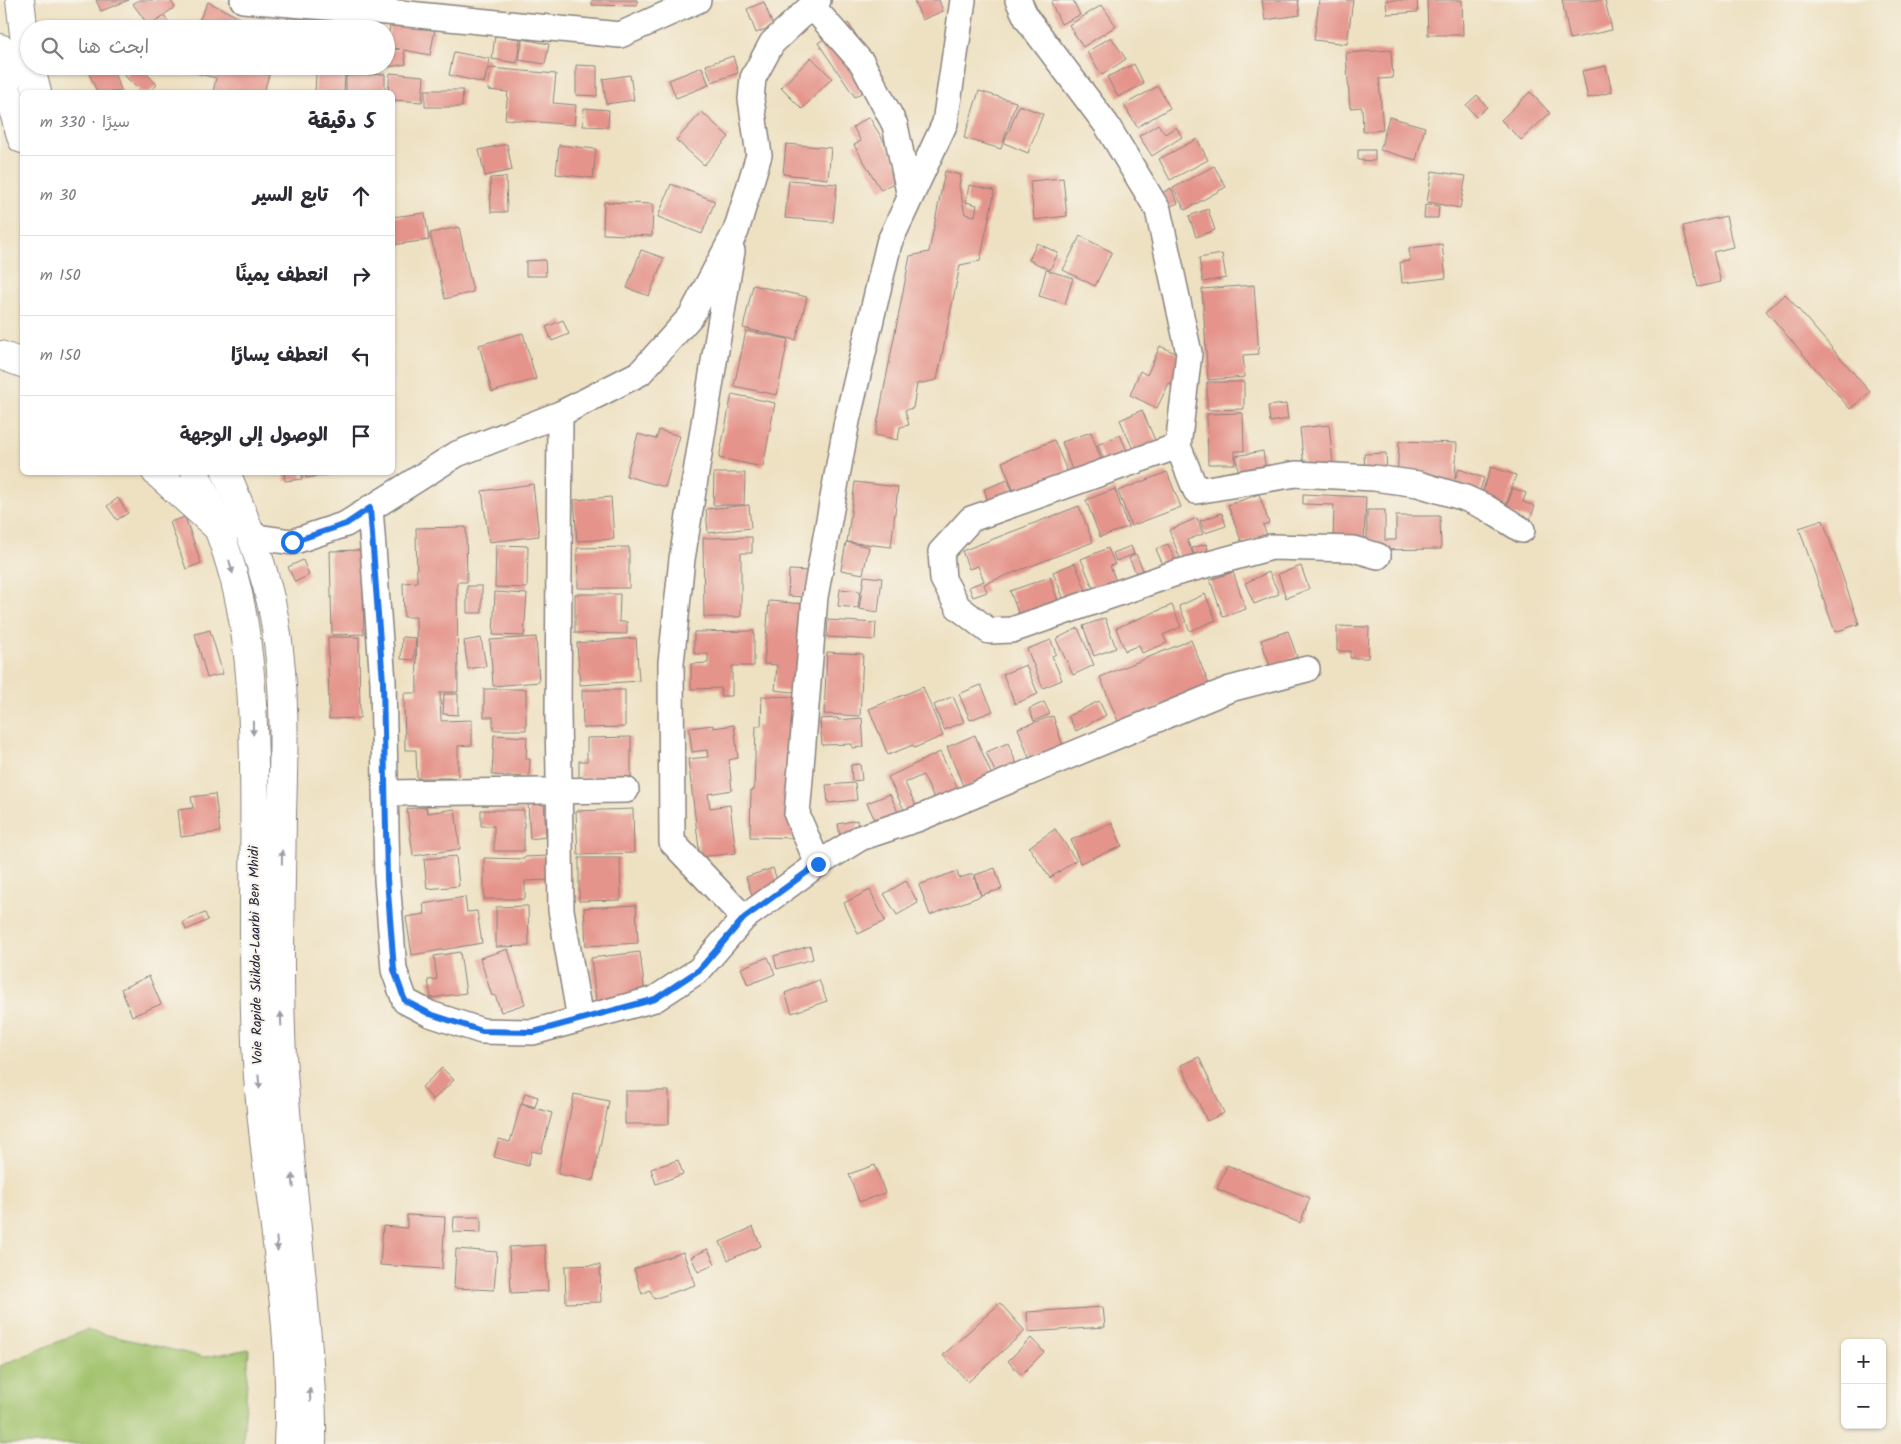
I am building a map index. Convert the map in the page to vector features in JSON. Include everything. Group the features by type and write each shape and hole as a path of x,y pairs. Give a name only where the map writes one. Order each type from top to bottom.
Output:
{"main road":[{"path":"20,0 22,20"},
{"path":"0,48 8,90 20,132"},
{"path":"32,75 36,90"},
{"path":"0,355 20,362"},
{"path":"159,475 218,528 250,531"},
{"name":"Voie Rapide Skikda-Laarbi Ben Mhidi","path":"196,475 218,528 240,603 253,709 255,837 253,904 257,1059 260,1107 274,1213 290,1389 288,1444"},
{"name":"Voie Rapide Skikda-Laarbi Ben Mhidi","path":"227,475 250,531 275,623 284,702 279,950 282,1040 288,1131 308,1351 312,1444"}],"street":[{"path":"244,0 320,3 620,35 698,0"},
{"path":"818,864 797,815 815,597 847,421 889,243 945,123 962,0"},
{"path":"1018,0 1027,18 1106,124 1158,210 1189,352 1178,446 1196,491 1296,474 1374,478 1418,484 1465,498 1522,530"},
{"path":"744,918 672,842 671,663 682,559 736,231 759,155 751,99 753,78 772,43 815,3 862,63 895,125 910,197"},
{"path":"250,531 257,537 292,542 346,524 457,454 560,414 640,374 690,316 736,231"},
{"path":"560,414 561,910 580,1019"},
{"path":"1178,446 971,520 941,552 943,579 958,607 989,631 1012,630 1176,573 1272,547 1353,549 1378,556"},
{"path":"370,508 383,682 387,879 394,970 405,1001 430,1014 482,1031 534,1032 655,999 699,970 744,918 818,864 860,838 917,818 1230,689 1307,669"},
{"path":"386,794 626,790"}],"green space":[{"path":"86,1330 204,1357 249,1349 243,1444 0,1444 0,1366"}],"building":[{"path":"96,0 129,0 101,11"},
{"path":"139,0 170,0 175,7 157,20 145,20 133,4"},
{"path":"592,0 637,0 637,6 592,5"},
{"path":"914,0 939,0 943,11 922,20"},
{"path":"1054,0 1073,0 1080,15 1061,24 1051,2"},
{"path":"1262,0 1298,0 1300,15 1265,20"},
{"path":"1319,0 1353,0 1347,44 1314,40"},
{"path":"1386,0 1417,0 1418,12 1387,14"},
{"path":"1427,0 1462,0 1463,35 1428,35"},
{"path":"1562,0 1605,0 1612,30 1570,39"},
{"path":"208,2 242,19 242,20 199,20"},
{"path":"764,2 773,26 756,33 747,9"},
{"path":"1102,5 1116,26 1083,47 1069,25"},
{"path":"290,10 328,19 328,20 287,20"},
{"path":"374,15 375,20 340,20"},
{"path":"165,16 167,20 158,20"},
{"path":"395,23 435,30 430,55 404,50 406,64 395,66 395,50 400,49 395,48"},
{"path":"848,23 885,77 855,97 818,43"},
{"path":"495,35 520,39 517,63 492,59"},
{"path":"1111,37 1126,59 1102,75 1087,52"},
{"path":"522,39 549,44 545,64 519,60"},
{"path":"1391,50 1393,78 1379,79 1383,130 1363,132 1362,107 1350,108 1346,53"},
{"path":"454,52 490,59 484,83 449,75"},
{"path":"733,56 738,73 712,82 706,65"},
{"path":"811,57 832,78 802,109 781,88"},
{"path":"1134,64 1144,84 1118,97 1107,77"},
{"path":"576,65 597,66 597,96 576,95"},
{"path":"1606,66 1612,92 1588,98 1582,71"},
{"path":"702,67 709,85 676,98 669,80"},
{"path":"490,68 556,74 553,103 576,105 574,125 505,119 508,92 488,90"},
{"path":"395,73 424,76 422,102 395,100 395,90 388,90 390,75"},
{"path":"90,75 115,75 121,90 96,90"},
{"path":"148,75 157,85 151,90 139,90 125,76"},
{"path":"204,75 269,75 265,90 213,90 216,78"},
{"path":"316,75 345,75 344,90 315,90"},
{"path":"385,75 385,90 346,90 346,76"},
{"path":"630,75 634,100 606,104 603,79"},
{"path":"1158,86 1170,108 1137,127 1124,105"},
{"path":"425,90 463,90 462,107 425,107"},
{"path":"979,91 1016,102 1001,149 964,138"},
{"path":"1530,92 1550,113 1521,140 1501,120"},
{"path":"1477,95 1487,107 1476,117 1466,105"},
{"path":"1019,105 1043,114 1028,153 1004,143"},
{"path":"584,108 609,110 608,127 583,126"},
{"path":"702,112 729,137 704,165 676,140"},
{"path":"869,117 905,176 881,190 854,145 861,141 853,127"},
{"path":"1389,117 1425,127 1416,160 1380,150"},
{"path":"1158,124 1165,134 1176,127 1182,137 1152,156 1139,136"},
{"path":"1197,139 1208,160 1170,180 1159,159"},
{"path":"507,144 512,170 485,176 479,150"},
{"path":"786,144 831,148 828,179 783,174"},
{"path":"559,145 596,149 593,178 556,174"},
{"path":"1358,150 1375,150 1375,161 1358,160"},
{"path":"1214,166 1226,187 1185,210 1173,188"},
{"path":"945,171 961,175 959,186 965,214 975,216 977,205 966,202 969,185 993,190 994,194 980,261 960,265 937,380 917,384 913,408 905,410 909,425 900,427 898,440 875,435 910,256 929,252"},
{"path":"1432,171 1466,176 1460,208 1427,202"},
{"path":"506,177 507,212 491,212 490,178"},
{"path":"1063,178 1067,216 1034,220 1030,181"},
{"path":"789,180 837,184 833,222 785,218"},
{"path":"671,184 715,201 702,234 658,217"},
{"path":"1171,188 1178,203 1169,207 1162,193"},
{"path":"604,202 653,204 652,236 603,234"},
{"path":"1425,205 1439,206 1438,218 1424,218"},
{"path":"1208,209 1215,230 1196,237 1189,216"},
{"path":"425,213 429,240 395,245 395,217"},
{"path":"1726,216 1733,247 1713,252 1721,282 1698,287 1683,226"},
{"path":"459,227 473,292 445,299 430,233"},
{"path":"1080,236 1112,252 1095,286 1063,270"},
{"path":"1037,243 1058,253 1050,270 1029,260"},
{"path":"1442,244 1446,278 1402,283 1400,262 1410,261 1409,248"},
{"path":"641,250 664,258 649,296 627,288"},
{"path":"1222,254 1226,278 1203,282 1199,258"},
{"path":"545,260 546,276 526,276 526,261"},
{"path":"1046,270 1073,278 1065,304 1039,296"},
{"path":"753,285 807,297 796,340 743,328"},
{"path":"1254,285 1259,354 1243,355 1245,377 1208,380 1202,289"},
{"path":"1785,294 1870,392 1850,409 1766,311"},
{"path":"563,320 569,334 552,341 546,327"},
{"path":"746,331 788,339 777,395 734,386"},
{"path":"523,333 536,379 492,392 479,345"},
{"path":"1160,346 1191,360 1179,387 1169,383 1157,408 1130,395 1140,371 1147,375"},
{"path":"1207,382 1244,382 1244,409 1207,410"},
{"path":"732,394 775,403 763,467 719,458"},
{"path":"1286,404 1288,419 1270,422 1268,406"},
{"path":"1142,410 1158,447 1136,456 1120,420"},
{"path":"1243,413 1244,451 1235,451 1235,464 1208,464 1207,414"},
{"path":"1329,425 1334,473 1305,476 1300,428"},
{"path":"659,430 680,436 665,487 626,476 638,434 656,439"},
{"path":"1091,432 1106,474 1077,484 1062,442"},
{"path":"1120,435 1132,462 1109,472 1097,445"},
{"path":"1054,440 1074,488 1021,509 1002,462"},
{"path":"1399,441 1457,443 1455,479 1459,469 1484,478 1477,499 1397,479"},
{"path":"1263,451 1266,471 1239,476 1236,456"},
{"path":"1386,453 1387,472 1365,474 1364,454"},
{"path":"1491,467 1516,475 1506,507 1480,500"},
{"path":"1167,472 1181,507 1131,526 1118,491"},
{"path":"714,473 745,473 744,505 713,505"},
{"path":"284,475 302,475 302,479 285,481"},
{"path":"306,475 326,475 306,478"},
{"path":"1008,480 1018,507 993,516 984,489"},
{"path":"855,482 898,487 891,547 847,542"},
{"path":"533,484 539,536 489,542 482,491"},
{"path":"1513,488 1526,493 1523,502 1535,506 1530,520 1505,512"},
{"path":"1115,489 1128,527 1100,537 1086,500"},
{"path":"1259,494 1269,523 1263,525 1267,535 1242,543 1228,505"},
{"path":"1303,494 1366,497 1364,543 1333,542 1334,505 1303,504"},
{"path":"611,497 614,539 577,541 574,500"},
{"path":"118,498 128,513 117,520 107,506"},
{"path":"749,505 751,528 708,533 706,509"},
{"path":"1079,506 1093,542 984,584 987,592 973,597 969,587 984,581 978,566 969,569 962,551"},
{"path":"1367,510 1385,510 1385,540 1396,540 1396,516 1440,516 1441,549 1367,550"},
{"path":"1222,513 1226,526 1205,533 1200,521"},
{"path":"185,517 201,563 186,569 170,522"},
{"path":"1197,518 1203,534 1187,540 1197,563 1184,568 1169,530"},
{"path":"1823,520 1859,624 1835,632 1799,528"},
{"path":"466,527 467,582 457,582 458,692 440,692 441,721 472,720 472,745 458,746 458,778 417,778 416,750 405,750 404,693 417,693 416,617 404,617 403,583 417,582 416,528"},
{"path":"752,537 752,553 741,553 741,617 704,617 703,538"},
{"path":"846,542 869,547 863,574 841,570"},
{"path":"1168,544 1175,560 1163,565 1156,549"},
{"path":"1206,544 1211,559 1197,563 1192,548"},
{"path":"496,545 528,546 527,588 495,587"},
{"path":"1131,546 1134,554 1116,561 1113,553"},
{"path":"629,547 629,588 578,588 577,548"},
{"path":"1108,548 1115,564 1110,566 1120,591 1098,600 1081,559"},
{"path":"362,550 364,634 332,635 330,551"},
{"path":"1136,554 1144,572 1137,575 1129,558"},
{"path":"303,560 309,575 295,582 288,567"},
{"path":"1075,563 1086,591 1064,600 1053,572"},
{"path":"1301,566 1309,589 1286,598 1278,574"},
{"path":"789,570 810,571 809,597 788,596"},
{"path":"1233,572 1246,609 1223,617 1210,580"},
{"path":"1269,572 1279,594 1254,604 1245,583"},
{"path":"864,576 882,578 878,612 859,609"},
{"path":"1050,577 1062,612 1023,626 1010,591"},
{"path":"467,586 482,586 482,613 467,613"},
{"path":"840,589 860,591 858,608 838,606"},
{"path":"495,592 527,594 524,636 493,635"},
{"path":"575,594 620,594 619,622 627,622 627,634 575,633"},
{"path":"1205,594 1216,620 1190,631 1179,606"},
{"path":"769,601 816,605 802,693 775,690 777,665 764,664"},
{"path":"1172,605 1181,627 1163,635 1167,643 1142,653 1139,645 1125,651 1116,628"},
{"path":"1105,618 1116,648 1094,656 1083,626"},
{"path":"828,620 876,623 875,640 827,637"},
{"path":"1337,626 1369,627 1368,658 1350,658 1350,651 1337,651"},
{"path":"1078,628 1094,665 1073,675 1056,639"},
{"path":"210,630 223,674 207,678 195,634"},
{"path":"754,631 754,666 732,666 732,696 721,696 721,688 691,689 691,664 708,663 708,654 694,654 694,632"},
{"path":"1288,631 1297,657 1270,666 1261,640"},
{"path":"328,637 359,637 360,718 329,719"},
{"path":"402,637 416,638 414,660 401,659"},
{"path":"536,637 539,682 493,686 490,640"},
{"path":"481,638 486,666 468,669 464,641"},
{"path":"636,638 639,681 580,685 577,643"},
{"path":"1051,640 1056,654 1052,656 1062,680 1043,688 1027,649"},
{"path":"1191,640 1210,687 1119,724 1100,677"},
{"path":"827,652 863,654 860,716 824,714"},
{"path":"1026,665 1038,694 1015,704 1003,674"},
{"path":"981,685 993,711 970,720 959,694"},
{"path":"923,687 943,736 914,748 913,745 888,755 869,709"},
{"path":"484,689 526,689 526,730 493,730 493,717 484,717"},
{"path":"582,690 625,690 625,727 583,728"},
{"path":"444,694 458,694 458,715 443,714"},
{"path":"762,696 802,697 798,838 750,837 751,790 754,790 756,726 761,726"},
{"path":"953,696 964,722 944,730 934,705"},
{"path":"1099,701 1106,715 1076,731 1068,716"},
{"path":"1044,702 1050,714 1034,721 1029,709"},
{"path":"1053,716 1063,746 1029,758 1018,728"},
{"path":"838,718 838,720 862,718 864,747 852,748 852,744 822,745 820,719"},
{"path":"713,725 713,728 734,725 738,758 729,760 732,790 708,794 710,808 730,805 736,853 700,857 688,759 708,757 707,750 692,752 689,728"},
{"path":"494,735 527,737 526,759 530,759 529,777 492,775"},
{"path":"975,735 992,776 964,788 947,747"},
{"path":"631,737 631,777 579,778 579,761 587,761 587,738"},
{"path":"1008,743 1017,765 996,774 986,752"},
{"path":"940,752 960,793 937,804 923,775 905,783 918,810 907,816 888,777"},
{"path":"860,764 862,780 852,781 851,765"},
{"path":"855,783 857,800 828,803 826,785"},
{"path":"215,794 220,832 181,837 178,810 193,808 191,797"},
{"path":"890,794 901,819 879,829 867,803"},
{"path":"544,801 546,837 530,839 528,803"},
{"path":"426,807 427,813 455,809 460,849 413,856 407,809"},
{"path":"633,809 634,853 578,855 576,811"},
{"path":"481,810 524,810 524,851 494,851 494,826 481,826"},
{"path":"857,820 859,835 840,838 838,824"},
{"path":"1112,823 1122,846 1080,863 1071,840"},
{"path":"1055,829 1076,860 1050,878 1029,847"},
{"path":"456,856 459,886 427,889 424,859"},
{"path":"548,856 549,880 525,881 525,899 484,899 484,858 524,859 524,857"},
{"path":"579,858 620,858 621,900 579,901"},
{"path":"773,868 780,889 753,898 746,877"},
{"path":"995,868 1002,889 981,895 975,875"},
{"path":"957,871 959,878 973,874 981,896 930,915 919,885"},
{"path":"906,881 918,903 897,915 884,894"},
{"path":"870,890 885,921 858,934 844,903"},
{"path":"465,897 467,912 477,911 482,943 412,955 406,917 425,914 423,904"},
{"path":"636,905 638,943 586,946 584,908"},
{"path":"528,906 529,946 496,947 496,907"},
{"path":"205,913 208,920 186,930 183,922"},
{"path":"810,946 813,959 777,969 774,956"},
{"path":"508,949 525,1004 501,1012 495,995 492,996 480,958"},
{"path":"460,952 466,993 431,998 428,980 437,979 434,956"},
{"path":"640,952 645,994 596,1001 591,958"},
{"path":"768,957 775,974 748,985 741,968"},
{"path":"149,976 161,1004 132,1016 121,989"},
{"path":"819,980 827,1001 792,1013 785,993"},
{"path":"1199,1057 1224,1113 1207,1121 1181,1065"},
{"path":"442,1068 454,1080 433,1100 422,1087"},
{"path":"625,1091 669,1091 669,1124 625,1124"},
{"path":"525,1093 538,1097 535,1107 522,1103"},
{"path":"574,1094 609,1101 593,1181 558,1174"},
{"path":"521,1104 552,1113 541,1153 532,1151 528,1166 494,1157 499,1139 510,1142"},
{"path":"678,1160 683,1174 656,1184 651,1169"},
{"path":"875,1165 885,1193 859,1202 849,1174"},
{"path":"1227,1165 1310,1198 1300,1223 1217,1189"},
{"path":"407,1215 445,1217 442,1269 380,1265 383,1226 407,1228"},
{"path":"454,1217 481,1217 481,1233 453,1232"},
{"path":"753,1227 761,1246 728,1260 720,1242"},
{"path":"545,1245 548,1291 511,1293 509,1247"},
{"path":"456,1249 497,1252 494,1290 454,1288"},
{"path":"708,1249 715,1264 698,1272 691,1257"},
{"path":"683,1252 695,1285 654,1299 650,1290 642,1294 634,1269"},
{"path":"600,1265 601,1302 566,1303 565,1266"},
{"path":"1000,1303 1025,1331 968,1382 943,1355"},
{"path":"1103,1307 1105,1327 1028,1332 1027,1312"},
{"path":"1031,1338 1044,1352 1021,1375 1008,1361"}],"route":[{"path":"292,542 346,524 370,508 383,682 387,879 394,970 405,1001 430,1014 482,1031 534,1032 655,999 699,970 744,918 818,864"}]}
